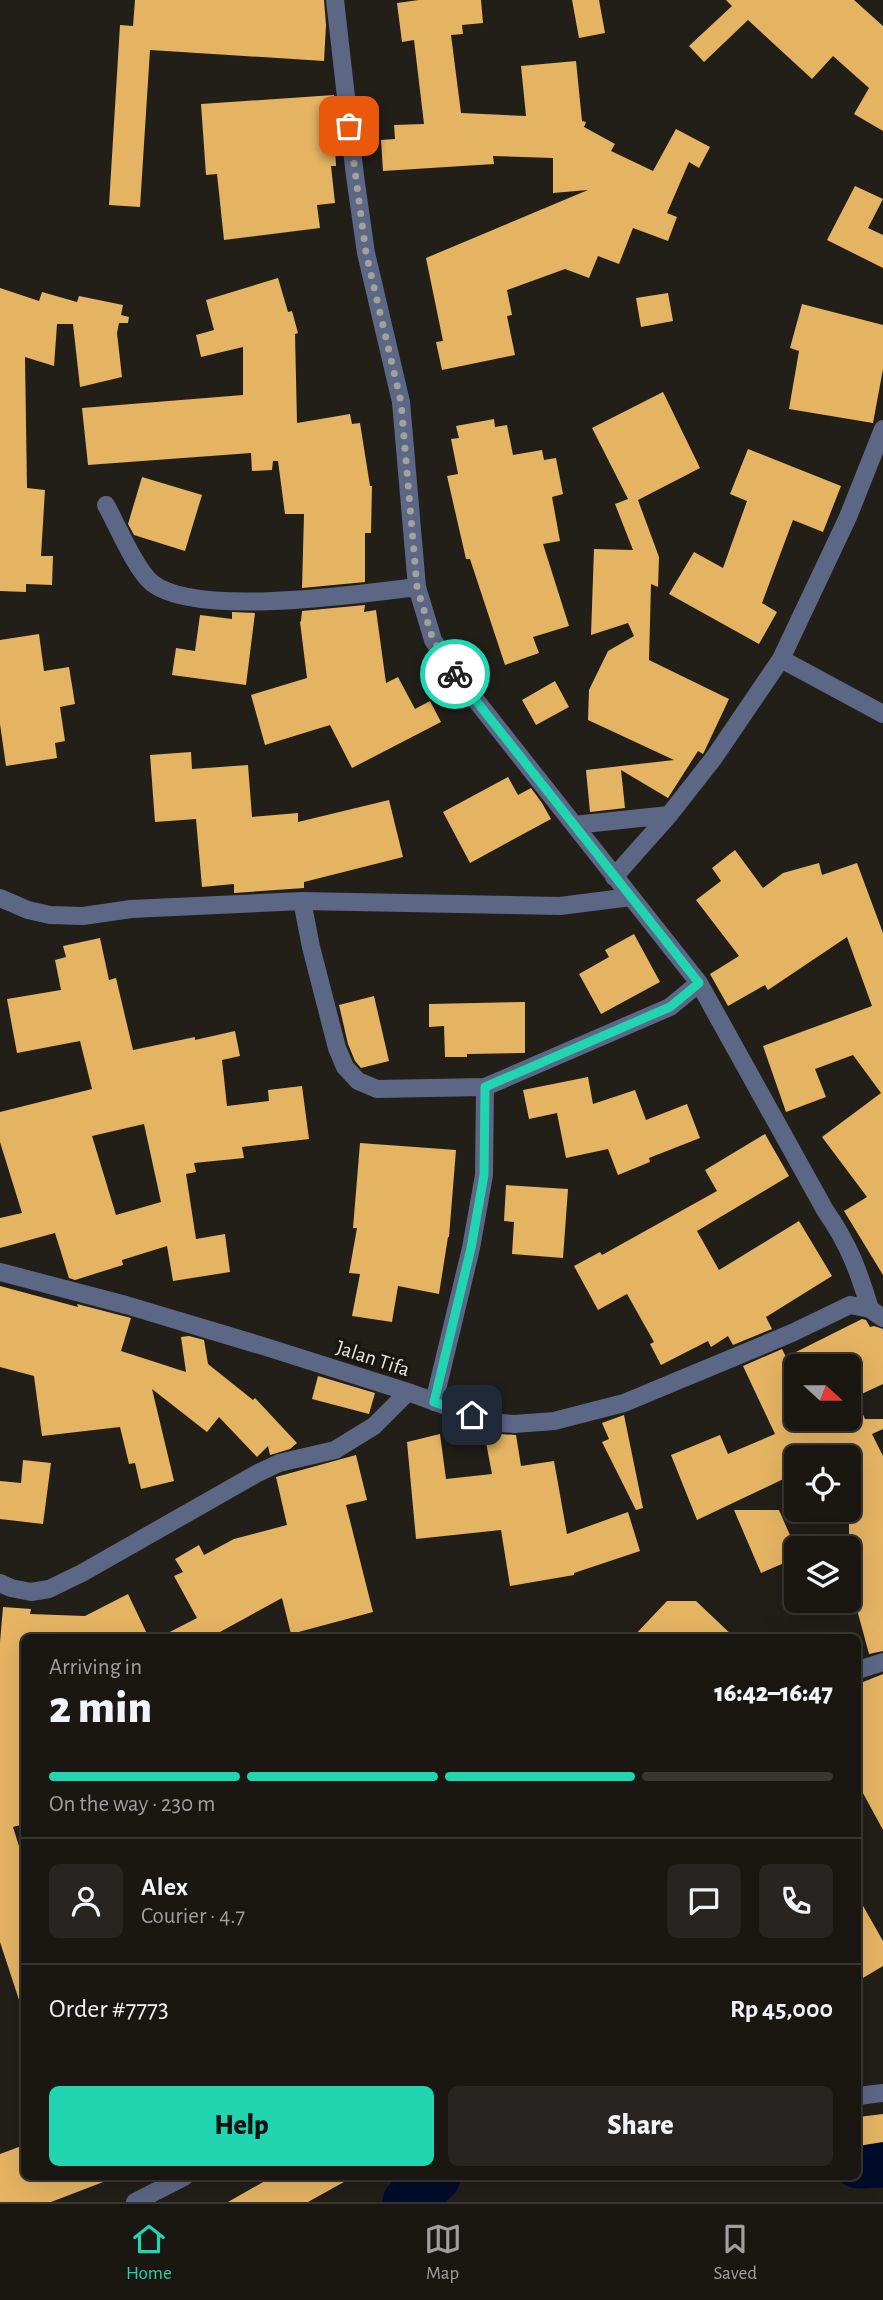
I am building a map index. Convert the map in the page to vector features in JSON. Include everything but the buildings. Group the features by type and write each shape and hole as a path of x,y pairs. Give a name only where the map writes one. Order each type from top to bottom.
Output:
{"street":[{"path":"335,0 366,253 401,402 417,587 433,640 452,670 699,983 825,1210 840,1231 877,1313"},
{"path":"614,877 669,815 713,759 781,659 848,517 883,429"},
{"path":"106,505 140,569 152,583 183,598 226,601 331,598 417,587"},
{"path":"781,659 883,713"},
{"path":"573,825 669,815"},
{"path":"0,898 28,910 50,915 83,916 131,909 302,901 560,906 631,897"},
{"path":"302,901 337,1048 345,1067 358,1081 377,1088 485,1087 670,1007 699,983"},
{"path":"434,1402 471,1248 484,1175 485,1087"},
{"name":"Jalan Tifa","path":"0,1272 126,1305 408,1392 491,1422 514,1424 554,1421 624,1404 792,1333 850,1305 877,1313"},
{"path":"0,1583 31,1592 49,1590 256,1474 279,1463 335,1450 374,1426 408,1392"},
{"path":"861,1669 883,1662"},
{"path":"861,2096 883,2093"},
{"path":"135,2202 178,2180"}],"waterway":[{"path":"861,2163 883,2162"},
{"path":"408,2202 432,2180"}],"way so far":[{"path":"349,126 366,253 401,402 417,587 433,640 455,674"}],"route":[{"path":"455,674 699,983 670,1007 485,1087 484,1175 471,1248 434,1402 472,1415"}]}
